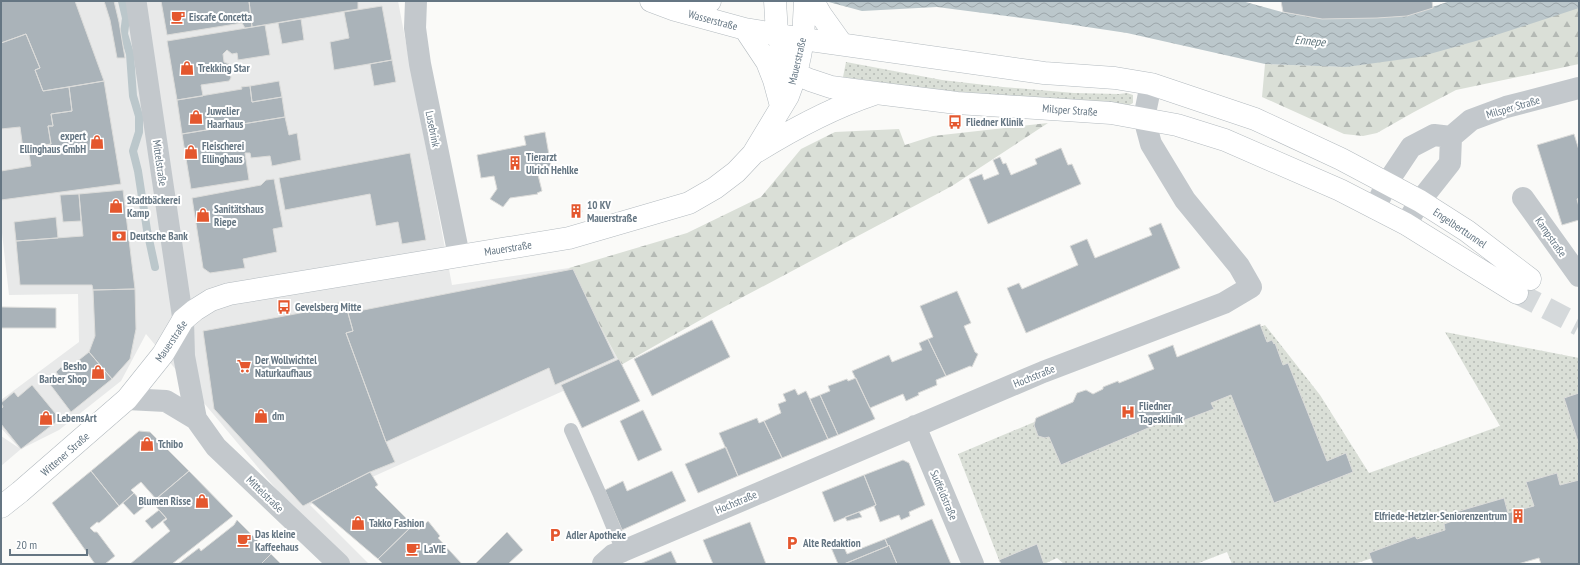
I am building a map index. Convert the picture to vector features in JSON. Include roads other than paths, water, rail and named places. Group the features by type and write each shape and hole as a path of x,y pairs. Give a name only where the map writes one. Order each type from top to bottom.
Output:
{"main road":[{"name":"Wasserstraße","path":"651,1 676,10 744,29 776,16"},
{"path":"676,10 710,1"},
{"name":"Mauerstraße","path":"127,399 163,354 183,320 211,300 229,294 569,238 689,203 715,188 736,172 753,154 788,96 796,74 811,8"},
{"path":"811,8 841,43"},
{"path":"776,16 803,39 841,43 1044,73 1115,78 1151,84 1255,119 1341,159 1387,183"},
{"path":"776,16 787,62 796,74"},
{"path":"744,29 767,62 774,80 781,106"},
{"name":"Milsper Straße","path":"796,74 831,87 957,103 1111,113 1177,125 1225,140 1340,190 1406,224"},
{"path":"753,154 782,135 853,101 876,93"},
{"name":"Engelberttunnel","path":"1387,183 1420,201 1467,231 1524,286 1406,224"},
{"name":"Wittener Straße","path":"1,507 127,399"}],"street":[{"name":"Mittelstraße","path":"136,1 183,320 184,356 196,419"},
{"name":"Lusebrink","path":"416,1 415,28 420,64 459,256"},
{"name":"Hochstraße","path":"603,564 613,555 1043,372 1224,303 1250,287 1239,266 1186,200 1151,144 1144,118 1151,84"},
{"name":"Milsper Straße","path":"1451,137 1471,120 1506,107 1579,88"},
{"path":"1375,208 1387,183 1411,147 1434,135 1451,137 1450,163 1420,201 1406,224"},
{"name":"Kampstraße","path":"1523,198 1579,276"},
{"name":"Mittelstraße","path":"127,399 166,400 196,419 216,447 339,564"},
{"name":"Sudfeldstraße","path":"915,426 973,564"}],"lane":[{"path":"571,430 623,551"}],"water":[{"name":"Ennepe","path":"825,1 1242,1 1282,12 1322,19 1406,16 1450,1 1579,1 1579,8 1490,37 1419,57 1346,67 1265,64 1127,33 937,7 862,11"}],"waterway":[{"path":"122,1 126,18 124,34 130,54 133,96 139,116 139,132 133,151 155,267"}],"tunnel":[{"path":"1517,293 1579,325"}],"place":[{"name":"Eiscafe Concetta","path":"178,17"},
{"name":"Trekking Star","path":"187,68"},
{"name":"Juwelier Haarhaus","path":"196,117"},
{"name":"Fliedner Klinik","path":"955,122"},
{"name":"expert Ellinghaus GmbH","path":"97,142"},
{"name":"Fleischerei Ellinghaus","path":"191,152"},
{"name":"Tierarzt Ulrich Hehlke","path":"515,163"},
{"name":"Stadtbäckerei Kamp","path":"116,206"},
{"name":"10 KV Mauerstraße","path":"576,211"},
{"name":"Sanitätshaus Riepe","path":"203,215"},
{"name":"Deutsche Bank","path":"119,236"},
{"name":"Gevelsberg Mitte","path":"284,307"},
{"name":"Der Wollwichtel Naturkaufhaus","path":"244,366"},
{"name":"Besho Barber Shop","path":"98,372"},
{"name":"Fliedner Tagesklinik","path":"1128,412"},
{"name":"dm","path":"261,416"},
{"name":"LebensArt","path":"46,418"},
{"name":"Tchibo","path":"147,444"},
{"name":"Blumen Risse","path":"202,501"},
{"name":"Elfriede-Hetzler-Seniorenzentrum","path":"1518,516"},
{"name":"Takko Fashion","path":"358,523"},
{"name":"Adler Apotheke","path":"555,535"},
{"name":"Das kleine Kaffeehaus","path":"244,540"},
{"name":"Alte Redaktion","path":"792,543"},
{"name":"LaVIE","path":"413,549"}]}
